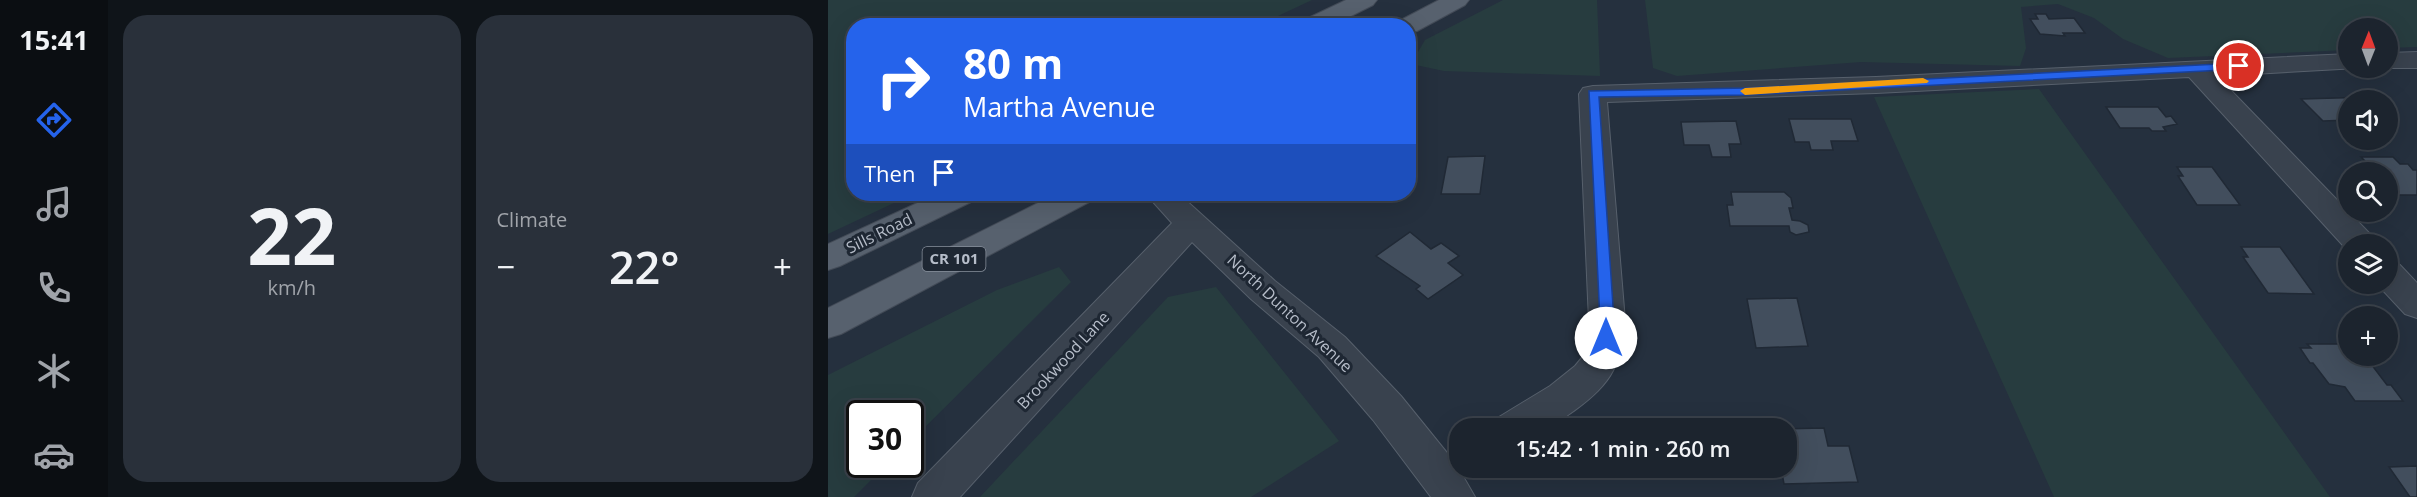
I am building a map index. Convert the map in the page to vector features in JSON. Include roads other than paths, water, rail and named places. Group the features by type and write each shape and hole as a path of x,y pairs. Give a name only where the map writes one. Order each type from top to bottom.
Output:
{"main road":[{"path":"1328,18 1365,0"},
{"path":"1416,22 1457,0"},
{"name":"Sills Road","path":"828,258 947,201"},
{"name":"CR 101","path":"828,324 1066,201"}],"street":[{"path":"2398,61 2417,60"},
{"path":"1530,418 1580,385 1594,371 1602,356 1607,321 1593,94 1746,91 2338,62"},
{"path":"2195,68 2351,234"},
{"name":"North Dunton Avenue","path":"1169,201 1263,290 1332,347 1451,479"},
{"name":"Brookwood Lane","path":"933,497 1192,222"},
{"path":"2398,285 2417,305"}]}
